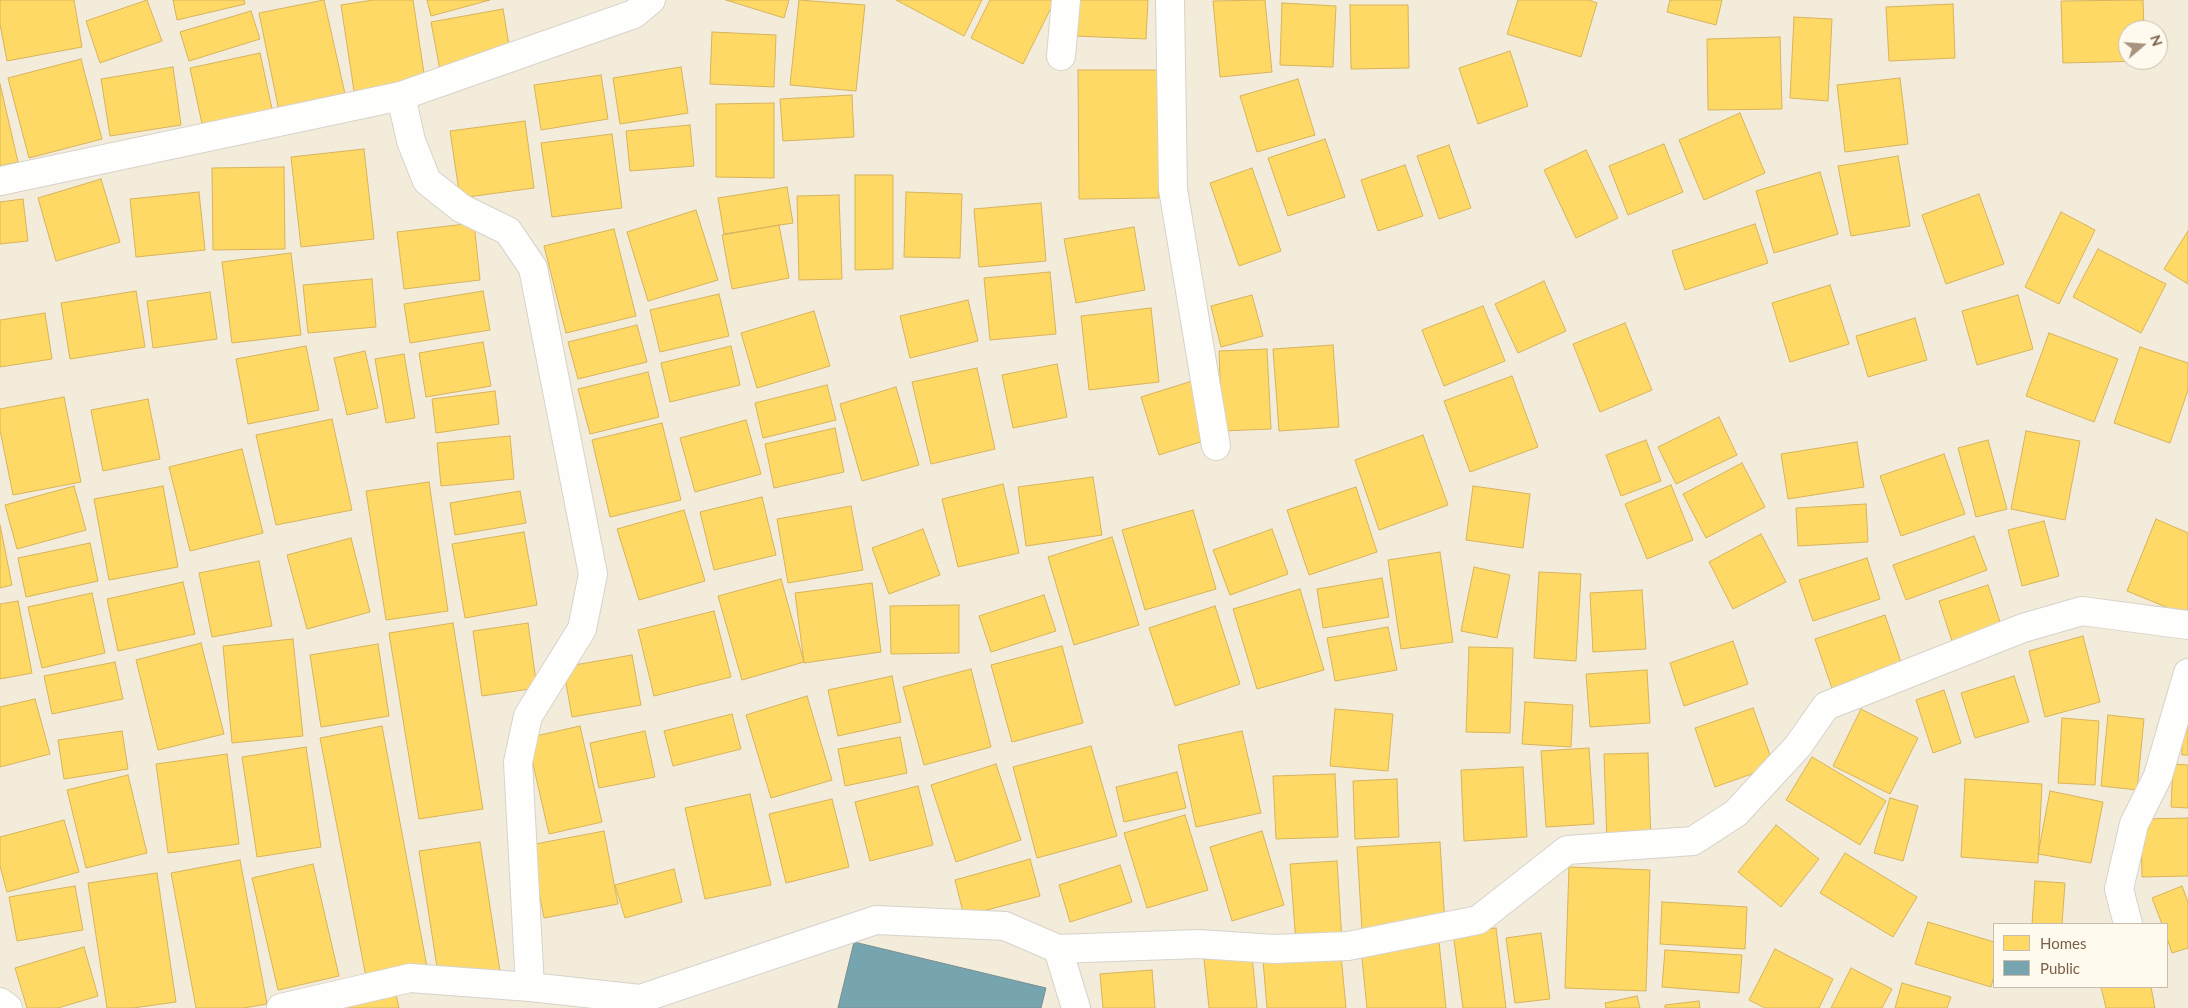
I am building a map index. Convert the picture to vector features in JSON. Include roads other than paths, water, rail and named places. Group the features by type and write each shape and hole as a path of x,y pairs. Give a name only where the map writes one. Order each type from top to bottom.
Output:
{"street":[{"path":"0,181 401,96 634,14 651,0"},
{"path":"1061,56 1066,0"},
{"path":"1170,0 1173,189 1216,446"},
{"path":"401,96 411,141 427,181 461,208 508,231 533,268 593,574 582,629 528,716 518,762 530,987"},
{"path":"281,1008 410,978 530,987 640,999 876,920 1005,926 1058,949 1199,944 1274,949 1348,946 1478,920 1567,850 1693,842 1736,813 1798,746 1826,706 2022,628 2082,611 2188,625"},
{"path":"2128,923 2119,888 2134,824 2158,776 2188,673"},
{"path":"1058,949 1076,1008"},
{"path":"0,1002 8,1008"}]}
